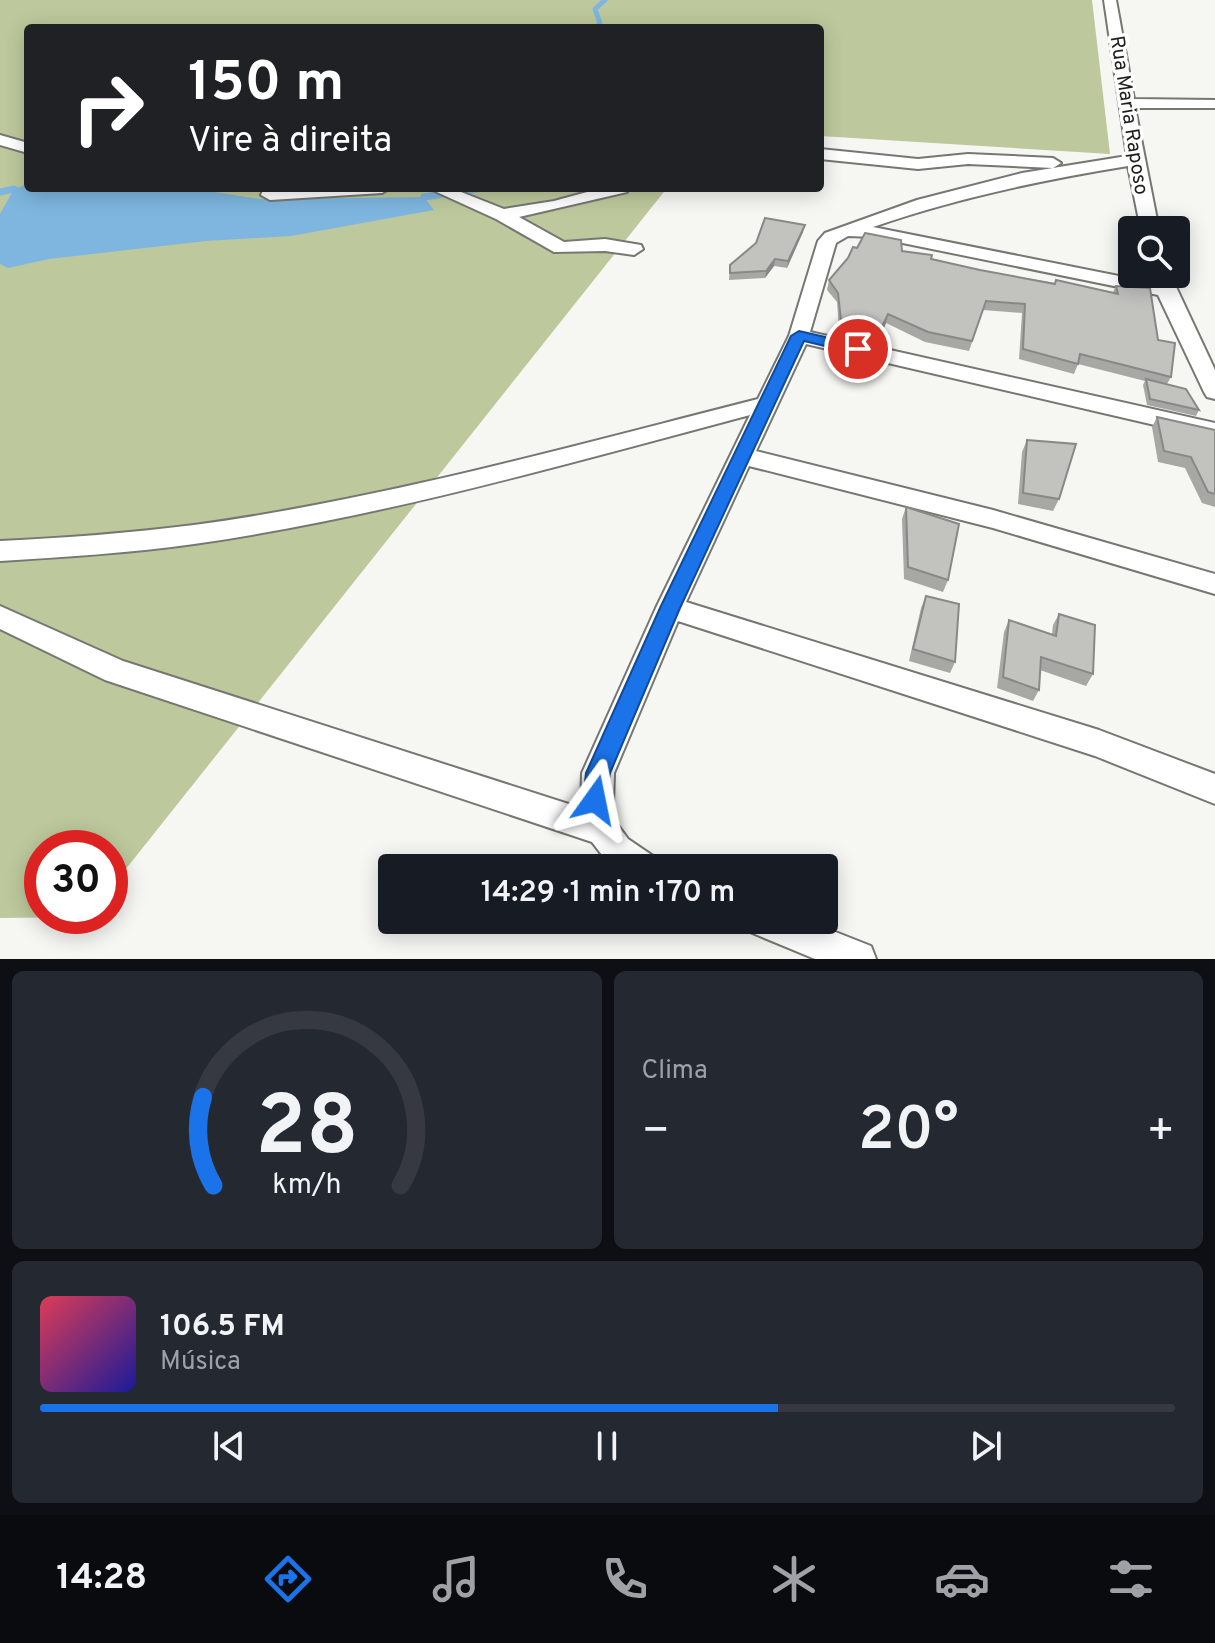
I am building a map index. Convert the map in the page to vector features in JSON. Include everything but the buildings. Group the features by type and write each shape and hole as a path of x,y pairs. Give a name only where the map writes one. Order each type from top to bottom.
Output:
{"street":[{"name":"Rua Maria Raposo","path":"1110,0 1147,216"},
{"path":"1128,103 1213,105"},
{"path":"0,140 24,147"},
{"path":"824,154 918,164 968,159 1089,165"},
{"path":"618,854 602,830 595,800 598,773 670,608 799,336 827,241 842,230 877,222 923,204 1028,177 1135,160"},
{"path":"271,192 270,195 318,192"},
{"path":"446,192 502,215 561,248 605,245 634,249"},
{"path":"502,215 555,206 606,192"},
{"path":"842,230 873,232 1118,274"},
{"path":"1167,288 1215,392"},
{"path":"799,336 1215,431"},
{"path":"0,551 49,550 180,535 366,506 766,404"},
{"path":"742,456 993,519 1215,584"},
{"path":"670,608 1099,744 1215,789"},
{"path":"0,617 115,671 602,830"},
{"path":"796,934 858,959"}],"green space":[{"path":"0,0 1092,0 1110,154 824,136 824,24 24,24 24,192 664,192 128,866 128,830 24,830 24,918 0,918"}],"water":[{"path":"24,185 24,192 215,192 260,199 424,197 434,210 291,236 206,241 49,259 8,268 0,264 0,214 14,189"}],"waterway":[{"path":"599,24 595,9 605,0"},
{"path":"0,192 14,189"},
{"path":"424,197 457,192"}],"route":[{"path":"595,800 598,773 670,608 799,336 858,349"}]}
